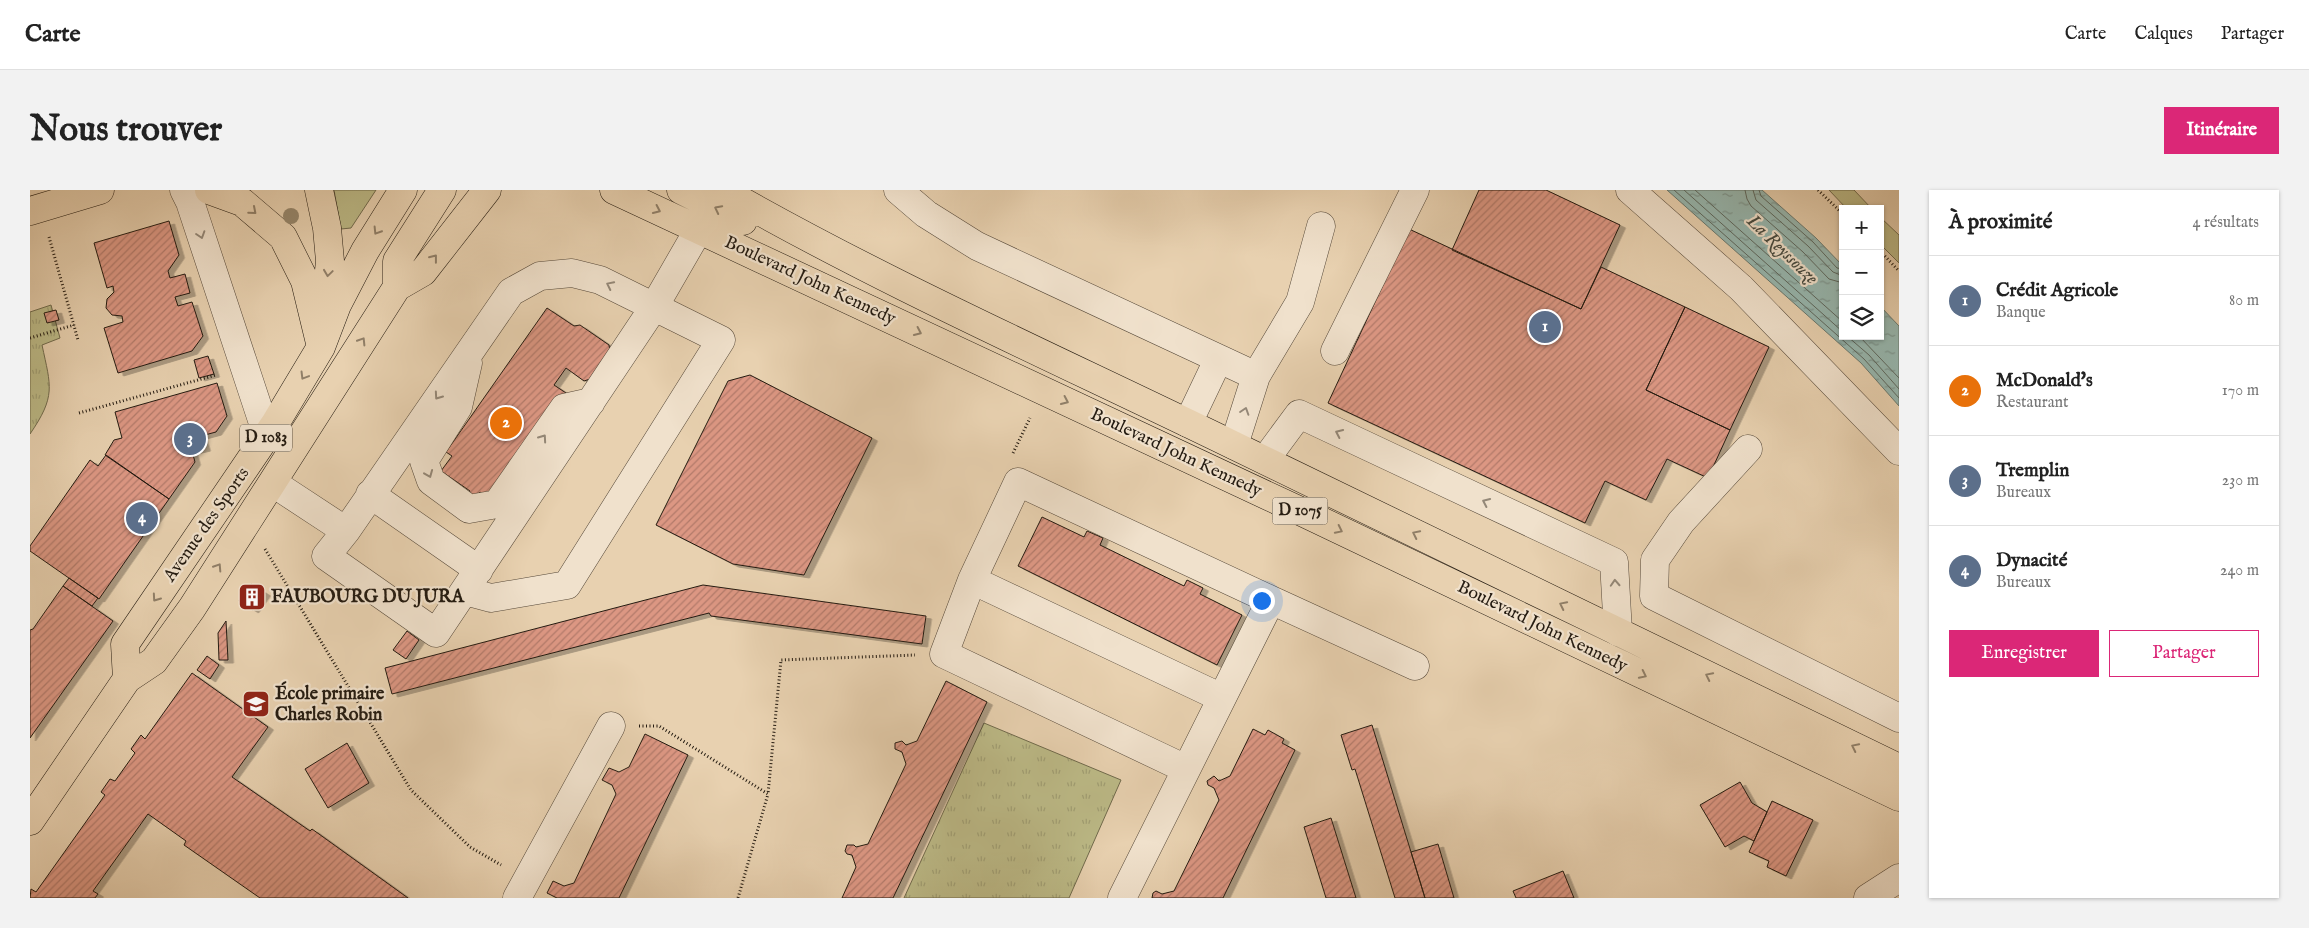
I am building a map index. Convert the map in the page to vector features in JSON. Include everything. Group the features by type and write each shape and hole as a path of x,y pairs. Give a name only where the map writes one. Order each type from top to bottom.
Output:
{"main road":[{"path":"35,209 100,190"},
{"path":"209,190 242,202 283,237 305,281 321,347"},
{"path":"319,190 327,228 330,261 321,347"},
{"name":"Avenue des Sports","path":"127,679 125,644 264,441 321,347 337,306 365,251 403,190"},
{"path":"397,287 397,261 442,190"},
{"name":"Avenue des Sports","path":"34,805 127,679 154,661 192,608 397,287 423,272 487,190"},
{"name":"Boulevard John Kennedy","path":"614,190 1044,391 1899,797"},
{"name":"Boulevard John Kennedy","path":"681,190 746,223 781,224"},
{"name":"Boulevard John Kennedy","path":"722,190 781,224 1008,338 1234,445 1899,768"}],"street":[{"path":"184,190 190,202 263,423 264,441"},
{"path":"898,190 926,214 977,246 1218,360 1256,376"},
{"path":"1335,351 1415,190"},
{"path":"1630,190 1741,288 1899,451"},
{"path":"1234,445 1256,376 1300,302 1321,226"},
{"path":"370,494 472,580 491,598 567,585 721,340 654,307 600,280 572,273 540,276 511,292 370,494 346,531 326,556 436,633 472,580 654,307 700,229"},
{"path":"471,350 458,407 424,461 431,481 469,509 497,504 564,408 590,402"},
{"path":"1188,423 1218,360"},
{"path":"1265,460 1299,414 1614,562 1618,632"},
{"path":"1748,449 1681,522 1656,560 1654,596 1899,718"},
{"path":"1186,769 944,654 972,580 1018,482 1415,666"},
{"path":"273,483 346,531"},
{"path":"972,580 1222,698"},
{"path":"1122,898 1271,600"},
{"path":"522,889 611,726"},
{"path":"1868,898 1897,883"}],"path":[{"path":"1818,190 1839,210"},
{"path":"35,209 78,340"},
{"path":"1884,255 1899,271"},
{"path":"30,338 74,325"},
{"path":"78,413 228,372 246,372"},
{"path":"1018,482 1007,464 1044,391"},
{"path":"260,545 268,552 411,790 470,847 522,889"},
{"path":"738,898 768,794 781,660 944,654"},
{"path":"611,726 658,726 768,794"}],"green space":[{"path":"334,190 376,190 351,228 341,229"},
{"path":"1829,190 1854,190 1868,205 1843,205"},
{"path":"1884,221 1899,235 1899,263 1884,248"},
{"path":"51,305 60,338 42,345 48,371 48,400 30,434 30,312"},
{"path":"984,723 1121,780 1069,898 904,898"}],"water":[{"name":"La Reyssouze","path":"1667,190 1762,190 1816,238 1839,262 1839,340 1884,340 1884,310 1899,326 1899,406 1861,363"}],"building":[{"path":"1479,190 1546,190 1620,225 1581,309 1452,250"},
{"path":"169,221 179,255 168,271 170,278 185,274 190,293 175,297 178,306 192,302 203,336 192,351 118,373 104,328 123,322 122,316 112,315 106,308 107,299 114,292 113,286 107,288 94,243"},
{"path":"1409,229 1581,309 1601,267 1685,307 1646,390 1730,430 1708,478 1667,459 1646,500 1605,481 1585,523 1328,403"},
{"path":"1685,307 1769,347 1730,430 1646,390"},
{"path":"547,308 574,326 580,325 609,345 610,351 590,379 584,381 566,368 554,385 566,393 499,490 487,497 480,492 475,498 468,494 470,491 441,471 452,456 446,452"},
{"path":"56,310 59,320 47,323 44,313"},
{"path":"208,356 214,374 199,378 194,360"},
{"path":"750,375 872,438 804,575 733,564 656,525 728,381"},
{"path":"217,383 227,416 216,432 201,436 205,448 192,451 195,462 169,499 105,455 114,440 122,438 115,412"},
{"path":"106,455 169,499 99,599 30,551 30,546 90,460 98,466"},
{"path":"1042,517 1084,537 1087,531 1103,538 1100,545 1184,586 1187,580 1203,588 1200,594 1242,615 1217,665 1018,566"},
{"path":"69,578 98,598 92,606 63,586"},
{"name":"FAUBOURG DU JURA","path":"251,584 265,593 253,610 239,601"},
{"path":"703,585 926,616 922,644 711,616 709,613 392,694 385,668"},
{"path":"63,586 113,621 30,738 30,630 33,629"},
{"path":"226,621 228,660 219,660 218,633"},
{"path":"407,631 419,640 406,659 393,650"},
{"path":"207,656 219,665 210,679 197,670"},
{"path":"192,673 268,727 232,777 310,831 312,829 408,898 260,898 184,845 186,841 148,814 93,891 98,894 95,898 30,898 31,889 36,892 105,795 101,792 110,779 115,781 135,753 131,749 141,735 145,739"},
{"path":"946,681 987,702 893,898 842,898 856,867 852,855 847,854 845,851 847,845 854,845 856,847 868,844 906,764 902,752 895,749 895,743 902,741 906,745 917,741"},
{"path":"1372,725 1425,898 1395,898 1355,769 1352,770 1341,735"},
{"path":"1253,729 1265,735 1268,730 1284,739 1282,743 1295,750 1223,898 1152,898 1153,893 1156,891 1162,894 1174,891 1219,800 1214,788 1208,785 1207,781 1214,776 1219,781 1230,776"},
{"path":"645,734 688,755 619,898 557,898 547,893 553,881 564,886 574,883 616,794 612,785 602,780 609,768 619,772 629,767"},
{"path":"347,743 369,783 328,808 305,769"},
{"path":"1740,782 1752,803 1767,812 1754,841 1744,836 1725,847 1700,805"},
{"path":"1772,801 1813,820 1786,876 1767,867 1769,861 1749,852"},
{"path":"1331,818 1356,898 1326,898 1304,827"},
{"path":"1438,844 1454,898 1425,898 1411,852"},
{"path":"1563,871 1574,898 1516,898 1513,891"}],"place":[{"name":"Crédit Agricole","path":"1545,327"},
{"name":"McDonald's","path":"506,423"},
{"name":"Tremplin","path":"190,439"},
{"name":"Dynacité","path":"142,518"},
{"name":"FAUBOURG DU JURA","path":"252,597"},
{"name":"École primaire Charles Robin","path":"256,704"}]}
